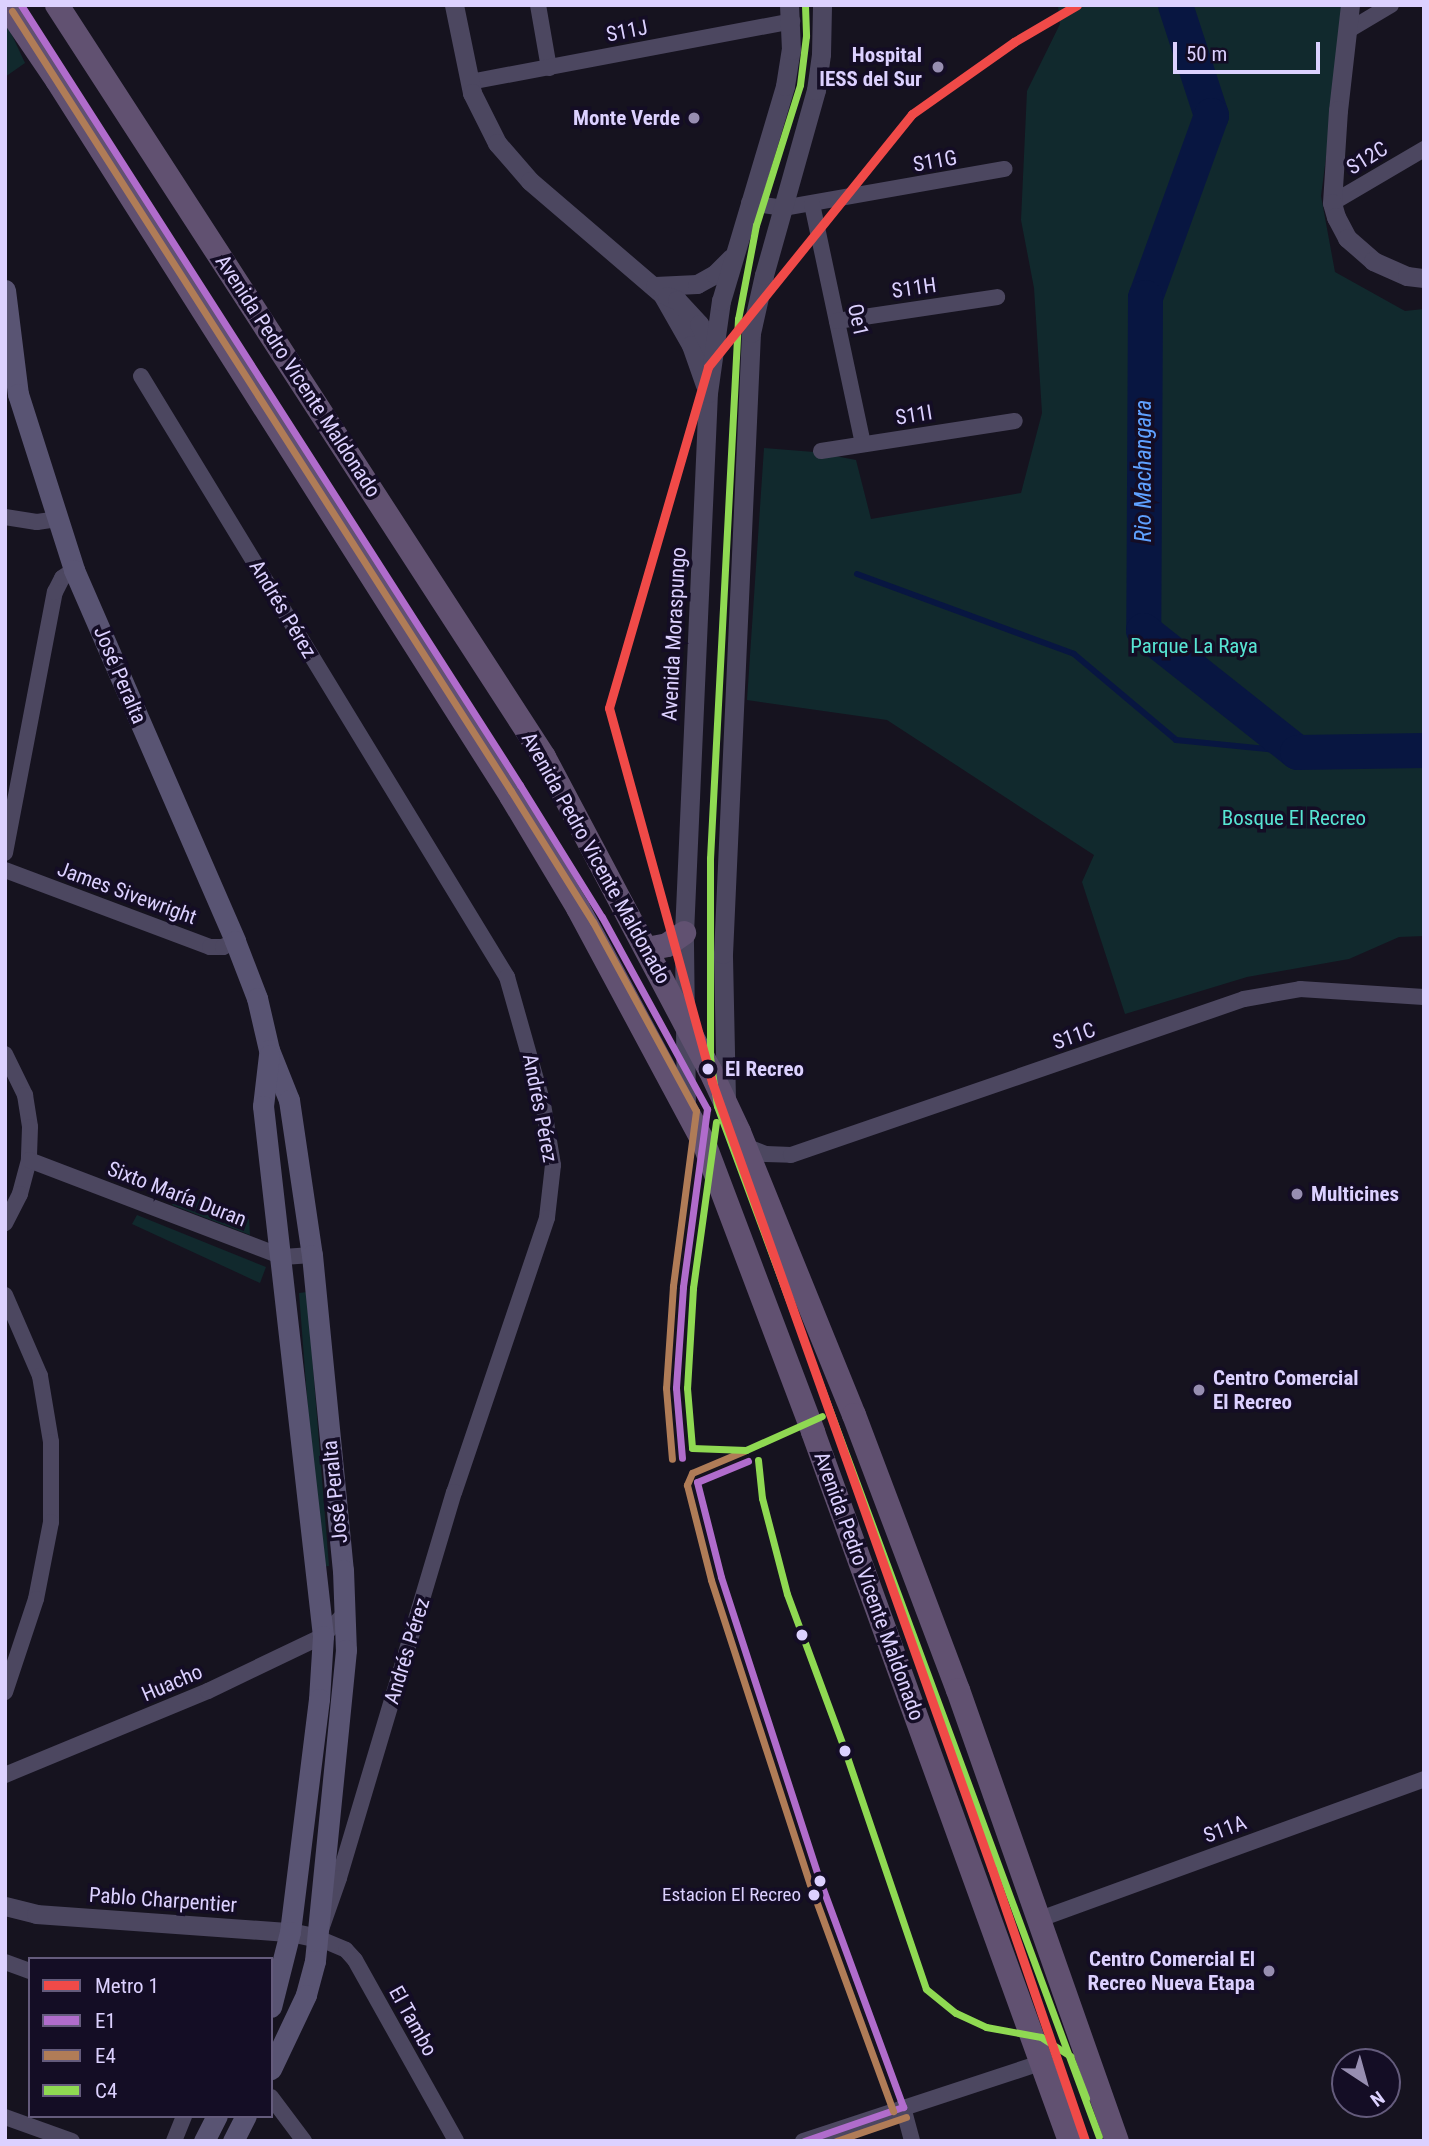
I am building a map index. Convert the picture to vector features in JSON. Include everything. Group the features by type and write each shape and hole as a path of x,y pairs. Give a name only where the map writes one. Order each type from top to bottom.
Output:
{"main road":[{"name":"Avenida Pedro Vicente Maldonado","path":"6,5 57,80 512,796 578,908 686,1108 726,1198 1070,2141"},
{"name":"Avenida Pedro Vicente Maldonado","path":"57,5 544,757 683,1018 745,1146 854,1415 1040,1919 1118,2141"},
{"name":"José Peralta","path":"5,290 18,394 74,570 235,941 257,998 269,1049 289,1100 312,1255 345,1613 344,1682 317,1938"},
{"path":"646,949 667,945 684,933"},
{"name":"José Peralta","path":"269,1049 263,1106 283,1257 323,1636 319,1699 290,1932"},
{"path":"273,1999 290,1932"},
{"name":"Andrés Pérez","path":"273,2065 306,1995 315,1961 317,1938"},
{"path":"204,2141 216,2118"},
{"path":"233,2141 245,2118"}],"street":[{"path":"454,5 470,82 486,125 511,162 659,290 688,310 699,324 712,351"},
{"path":"538,5 549,68"},
{"path":"726,1105 723,954 751,333 816,90 821,54 822,5"},
{"path":"1350,5 1338,110 1332,203 1347,237 1373,261 1407,276 1424,278"},
{"path":"1349,30 1391,5"},
{"name":"Avenida Moraspungo","path":"686,1108 684,933 712,351 732,258 785,86 791,13"},
{"name":"S11J","path":"470,82 549,68 791,13"},
{"name":"S12C","path":"1332,203 1424,149"},
{"name":"S11G","path":"749,203 783,208 1005,169"},
{"name":"Oe1","path":"812,204 863,444"},
{"path":"659,290 697,284 715,274 732,258"},
{"path":"659,290 691,345 708,393"},
{"name":"S11H","path":"837,321 997,297"},
{"name":"Andrés Pérez","path":"141,376 508,978 543,1104 553,1165 547,1218 454,1492 339,1878 317,1938"},
{"name":"S11I","path":"821,451 1015,421"},
{"path":"5,517 37,523 59,519"},
{"path":"5,853 55,592 62,578 74,570"},
{"name":"James Sivewright","path":"5,870 210,947 223,947 235,941"},
{"name":"S11C","path":"745,1146 766,1153 791,1155 1244,999 1300,989 1424,997"},
{"path":"5,1054 24,1095 30,1127 29,1160 20,1194 5,1223"},
{"name":"Sixto María Duran","path":"29,1160 283,1257 312,1255"},
{"path":"5,1295 40,1376 51,1442 51,1522 36,1599 5,1692"},
{"name":"Huacho","path":"5,1775 208,1691 323,1636 345,1613"},
{"name":"S11A","path":"1040,1919 1424,1779"},
{"name":"Pablo Charpentier","path":"5,1906 36,1914 290,1932 317,1938"},
{"name":"El Tambo","path":"317,1938 346,1950 355,1960 456,2141"},
{"path":"5,1962 28,1971"},
{"path":"803,2141 1043,2062"},
{"path":"273,2100 304,2141"},
{"path":"903,2107 912,2141"},
{"path":"5,2117 72,2141"},
{"path":"174,2141 183,2118"}],"green space":[{"name":"Parque La Raya","path":"1058,5 1341,5 1342,35 1321,196 1335,272 1405,311 1424,309 1424,936 1399,937 1349,959 1247,977 1125,1014 1082,882 1094,855 887,720 747,700 764,448 814,452 856,460 871,519 1021,493 1042,413 1034,288 1021,220 1027,91 1060,24"},
{"path":"5,20 25,63 5,77"},
{"path":"180,1191 249,1219 250,1235 172,1205"},
{"path":"137,1215 266,1267 260,1283 132,1224"},
{"path":"307,1292 329,1566 320,1567 299,1293"}],"waterway":[{"name":"Rio Machangara","path":"1175,5 1211,115 1145,297 1143,630 1297,752 1424,750"},
{"path":"857,574 1074,654 1176,740 1297,752"}],"metro line":[{"name":"1","path":"1077,5 1014,42 912,114 708,367 609,708 712,1082 992,1869 1085,2141"}],"transit line":[{"name":"E1","path":"21,5 520,785 602,917 707,1109 683,1287 676,1388 682,1458"},
{"name":"C4","path":"805,5 806,36 800,85 756,225 738,319 710,858 710,1057 717,1106 1099,2137"},
{"name":"E4","path":"12,11 593,922 696,1111 673,1286 666,1388 672,1459"},
{"name":"C4","path":"716,1122 693,1288 687,1388 692,1448 746,1450 822,1416"},
{"name":"E4","path":"744,1451 692,1473 687,1485 711,1580 810,1884 893,2111"},
{"name":"C4","path":"758,1460 762,1498 787,1594 845,1751 926,1989 956,2013 986,2027 1041,2037 1070,2056 1086,2098"},
{"name":"E1","path":"748,1461 697,1482 721,1577 820,1881 903,2107"},
{"name":"E1","path":"804,2141 903,2107"},
{"name":"E4","path":"836,2141 906,2117"}],"place":[{"name":"Hospital IESS del Sur","path":"938,67"},
{"name":"Monte Verde","path":"694,118"},
{"name":"El Recreo","path":"708,1069"},
{"name":"Multicines","path":"1297,1194"},
{"name":"Centro Comercial El Recreo","path":"1199,1390"},
{"name":"Estacion El Recreo","path":"814,1895"},
{"name":"Centro Comercial El Recreo Nueva Etapa","path":"1269,1971"}],"park label":[{"name":"Bosque El Recreo","path":"1294,818"}]}
